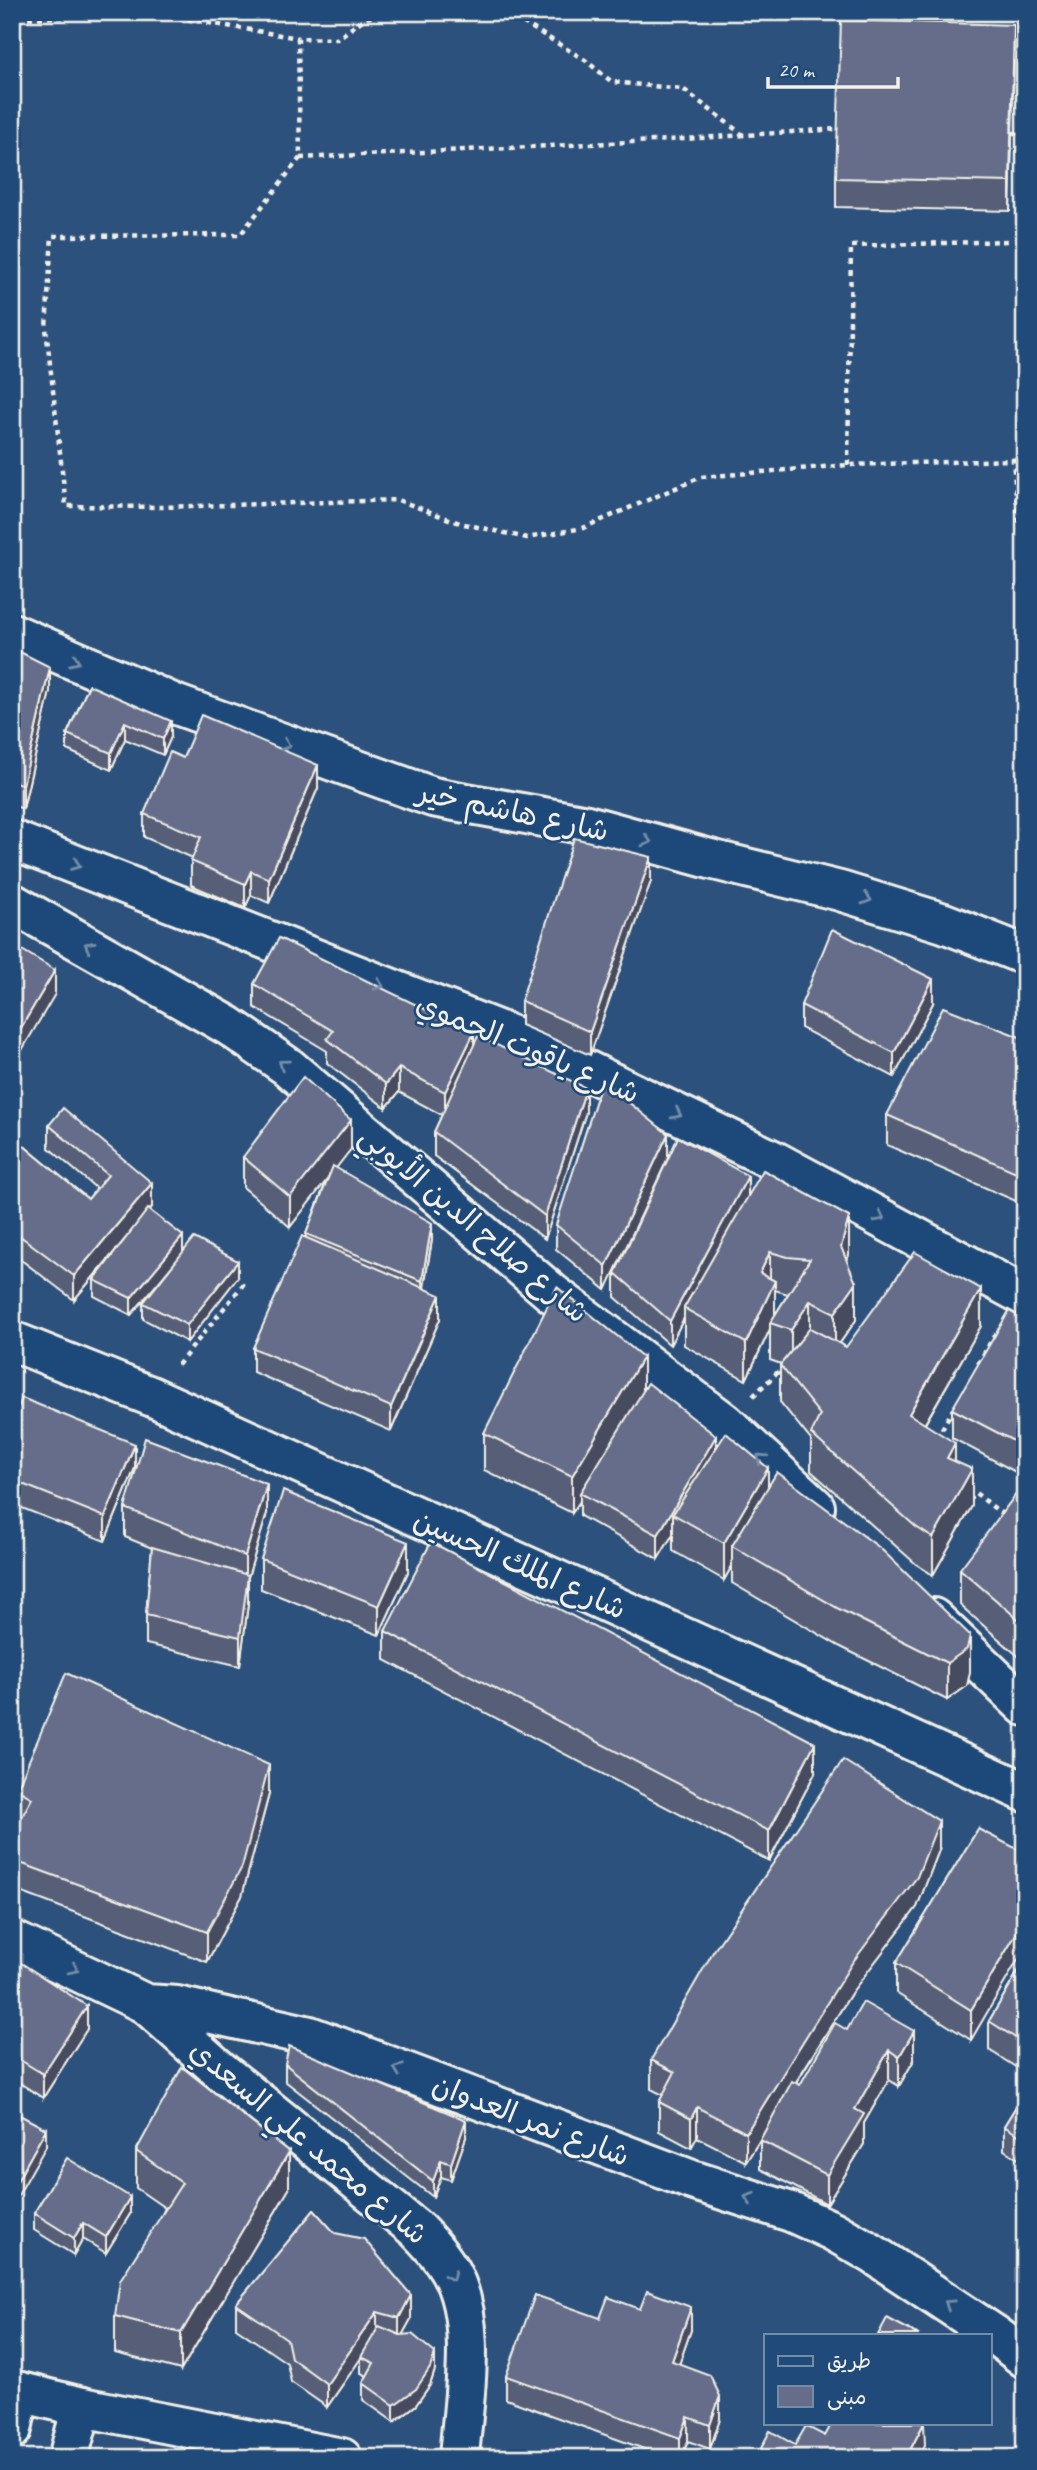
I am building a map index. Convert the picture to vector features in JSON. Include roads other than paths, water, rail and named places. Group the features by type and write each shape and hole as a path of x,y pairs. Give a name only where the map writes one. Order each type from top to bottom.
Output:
{"street":[{"name":"شارع هاشم خير","path":"12,633 177,705 433,797 587,825 840,891 944,923 1025,956"},
{"name":"شارع ياقوت الحموي","path":"12,840 528,1042 773,1160 1021,1294"},
{"name":"شارع صلاح الدين الأيوبي","path":"12,903 229,1027 288,1068 552,1293 724,1422 842,1531"},
{"name":"شارع الملك الحسين","path":"12,1341 153,1397 1025,1792"},
{"path":"909,1594 1025,1706"},
{"name":"شارع نمر العدوان","path":"12,1940 146,2004 177,2006 310,2036 692,2180 791,2212 833,2231 873,2254 1025,2358"},
{"name":"شارع محمد علي السعدي","path":"146,2004 222,2072 416,2229 440,2256 451,2272 466,2329 459,2458"},
{"path":"12,2429 16,2391 82,2407 342,2458"},
{"path":"68,2458 82,2407"}]}
